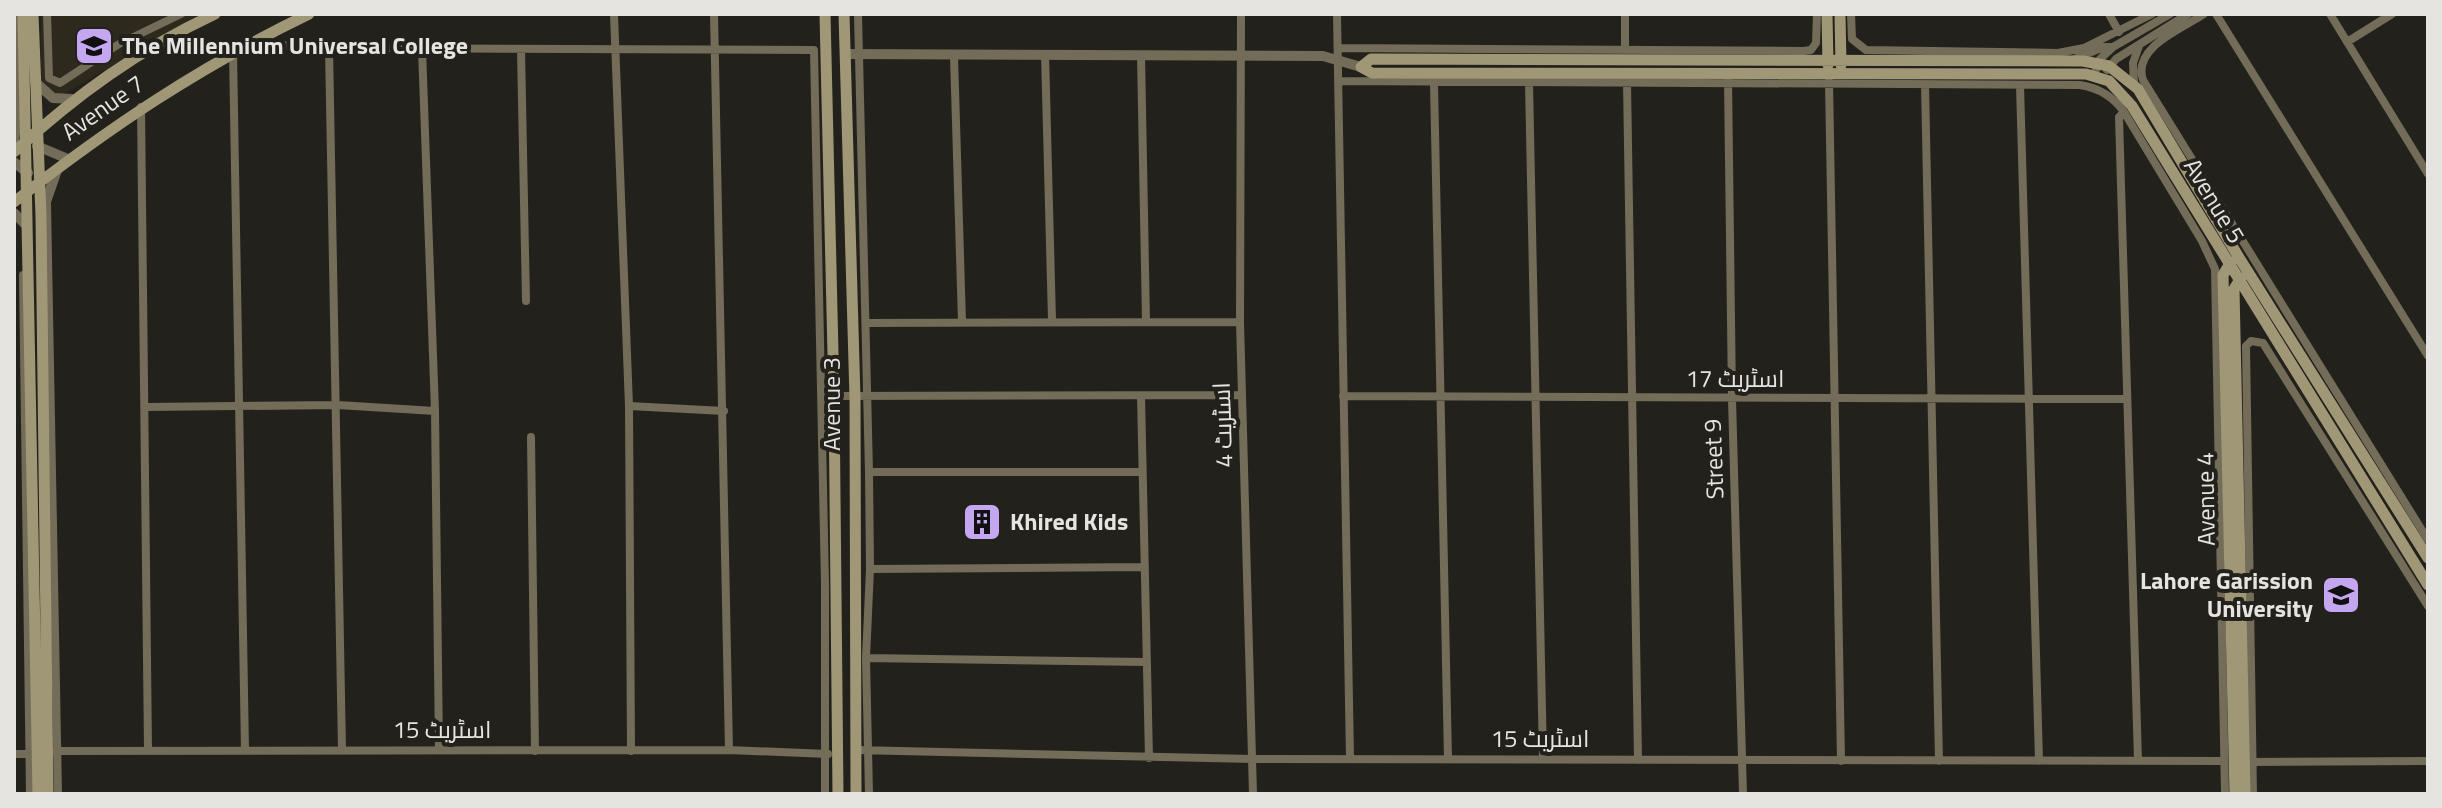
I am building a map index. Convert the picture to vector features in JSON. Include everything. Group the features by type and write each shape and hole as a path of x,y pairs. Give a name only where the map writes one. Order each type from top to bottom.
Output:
{"main road":[{"path":"23,14 22,105 40,183 41,216 43,752 38,794"},
{"path":"33,14 37,130 32,143 27,192 43,752 48,794"},
{"name":"Avenue 7","path":"37,130 72,99 131,57 215,14"},
{"name":"Avenue 7","path":"14,202 141,107 250,42 309,14"},
{"name":"Avenue 3","path":"825,14 834,396 830,754 838,794"},
{"name":"Avenue 3","path":"844,14 861,398 862,750 856,794"},
{"path":"1827,14 1823,34 1833,78"},
{"path":"1833,78 1841,60 1840,14"},
{"path":"2099,76 1728,79 1372,73 1361,67 1371,59 1605,54 2104,64"},
{"name":"Avenue 5","path":"2104,64 2134,84 2238,256 2243,276 2428,585"},
{"name":"Avenue 5","path":"2099,76 2132,106 2227,264 2243,276 2428,558"},
{"name":"Avenue 7","path":"14,151 32,143"},
{"path":"2227,264 2238,256"},
{"name":"Avenue 4","path":"2227,264 2223,275 2235,794"},
{"name":"Avenue 4","path":"2243,276 2234,289 2245,794"}],"street":[{"path":"14,151 22,105 15,14"},
{"path":"47,14 49,78 60,83 119,44 181,14"},
{"path":"614,14 629,406 631,751"},
{"path":"714,14 729,750"},
{"path":"858,14 866,323 861,398 869,472 870,569 862,750 869,794"},
{"name":"اسٹریٹ 4","path":"1241,14 1241,395 1253,794"},
{"path":"1337,14 1350,759"},
{"path":"1625,14 1625,48"},
{"path":"845,54 1605,54 1625,48 1804,56 1823,34 1817,14"},
{"path":"1851,14 1852,39 1866,50 2058,53 2084,48 2152,14"},
{"path":"2109,14 2119,32"},
{"path":"2071,61 2103,47 2113,47 2170,14"},
{"path":"2104,64 2188,14"},
{"path":"2204,14 2145,54 2141,65 2143,80 2428,540"},
{"path":"2216,14 2428,356"},
{"path":"2330,14 2428,174"},
{"path":"2347,42 2392,14"},
{"path":"250,42 329,48 814,50 830,754 825,794"},
{"path":"2134,84 2133,63 2139,45"},
{"path":"2099,76 2113,47"},
{"path":"329,48 342,750"},
{"path":"422,49 435,411 439,750"},
{"path":"521,50 526,301"},
{"path":"233,52 245,750"},
{"path":"1045,54 1052,320"},
{"path":"1338,54 1361,67"},
{"path":"1141,55 1146,321"},
{"path":"954,56 962,322"},
{"path":"1841,761 1834,400 1833,78 1925,85 2089,87 2106,93 2124,112 2215,269 2225,794"},
{"path":"1338,81 1627,83 1728,79"},
{"name":"Street 9","path":"1728,79 1732,399 1743,794"},
{"path":"35,82 53,98 72,99"},
{"path":"1434,83 1448,759"},
{"path":"1529,83 1543,759"},
{"path":"1627,83 1638,760"},
{"path":"1925,85 1939,761"},
{"path":"2020,85 2032,401 2039,761"},
{"path":"141,107 148,750"},
{"path":"2124,112 2119,117 2138,761"},
{"path":"32,143 68,159"},
{"path":"14,162 28,173"},
{"path":"41,216 57,170"},
{"path":"2174,176 2187,170"},
{"path":"30,794 43,752 47,204"},
{"path":"17,215 28,228"},
{"path":"17,215 43,752 58,794"},
{"path":"866,323 1052,320 1240,322"},
{"path":"2253,794 2246,346 2251,341 2263,343 2428,606"},
{"path":"834,396 1241,395"},
{"path":"1141,396 1149,758"},
{"name":"اسٹریٹ 17","path":"1343,396 1930,401 2127,399"},
{"path":"146,407 240,409 338,405 435,411"},
{"path":"629,406 724,411"},
{"path":"531,437 535,751"},
{"path":"869,472 1142,472"},
{"path":"870,569 1145,567"},
{"path":"866,658 1147,662"},
{"name":"اسٹریٹ 15","path":"14,754 148,750 729,750 830,754"},
{"name":"اسٹریٹ 15","path":"862,750 1253,759 2224,761"},
{"path":"2252,762 2428,761"}],"shaded area":[{"name":"The Millennium Universal College","path":"41,14 202,14 60,96 44,89 41,78"}],"place":[{"name":"The Millennium Universal College","path":"94,46"},
{"name":"Khired Kids","path":"982,522"},
{"name":"Lahore Garission University","path":"2341,595"}]}
